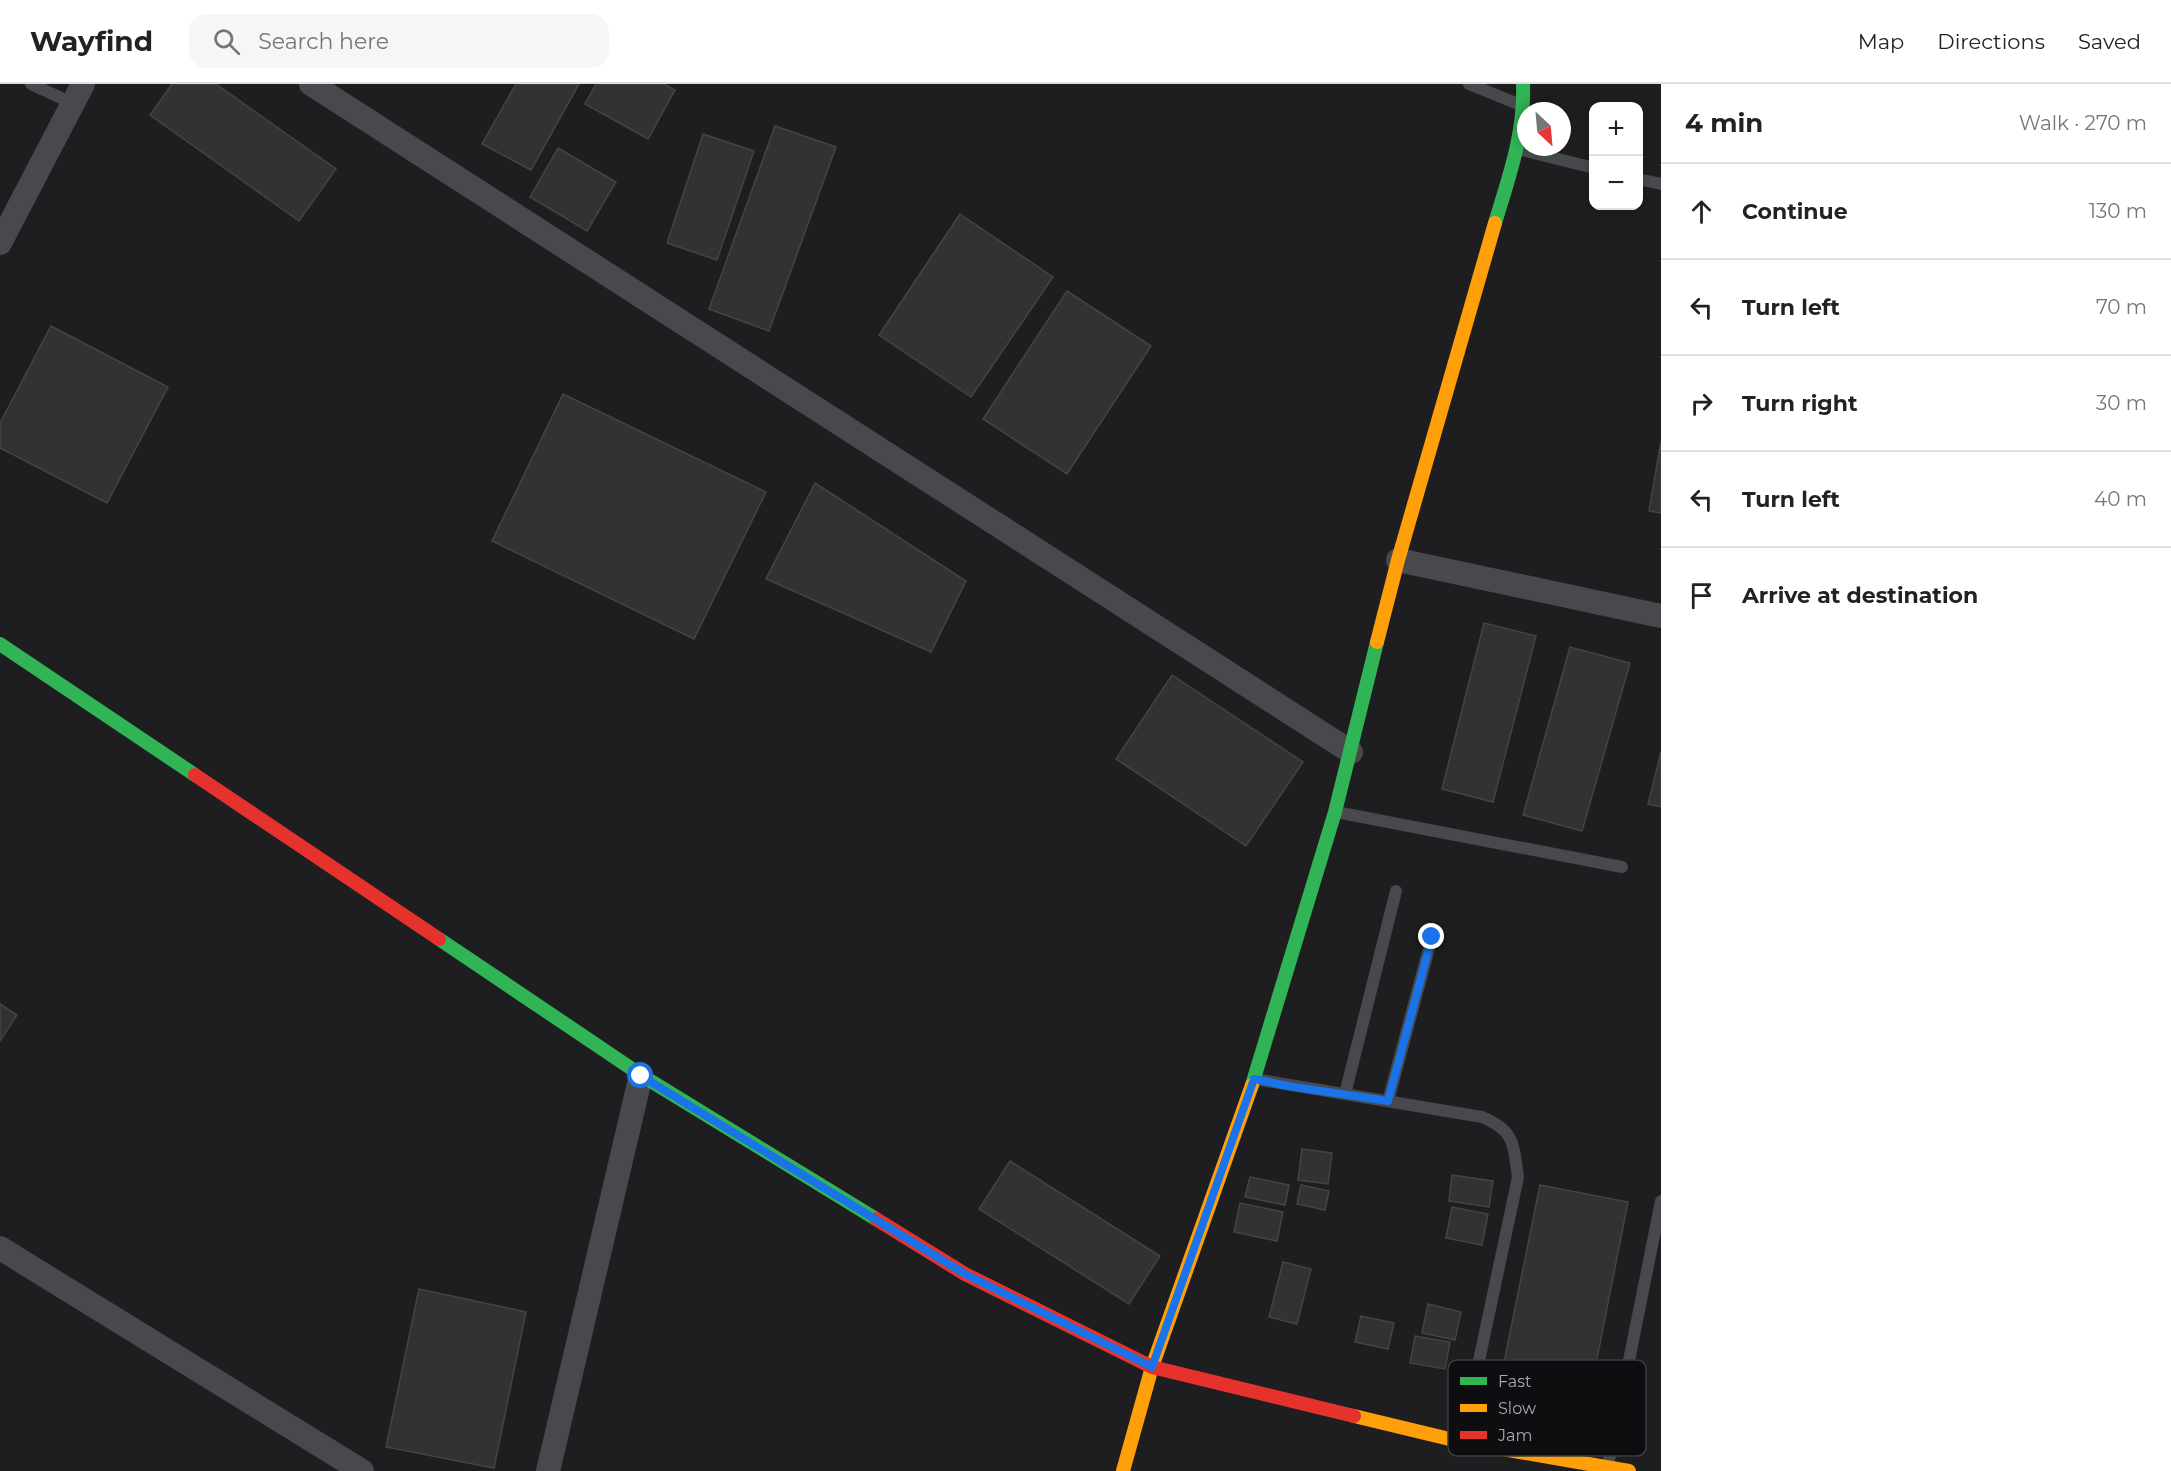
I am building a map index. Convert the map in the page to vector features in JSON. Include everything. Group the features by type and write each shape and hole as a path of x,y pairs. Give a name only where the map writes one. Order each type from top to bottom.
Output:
{"street":[{"path":"311,84 1351,752"},
{"path":"1523,84 1524,102"},
{"path":"0,243 78,94"},
{"path":"1123,1471 1152,1367 1254,1079 1335,812 1398,560 1517,143"},
{"path":"1398,560 1661,616"},
{"path":"0,644 641,1076 965,1274 1152,1367 1448,1439"},
{"path":"548,1471 641,1076"},
{"path":"0,1248 362,1471"},
{"path":"1538,1456 1629,1471"}],"lane":[{"path":"31,84 78,94"},
{"path":"1469,84 1517,103"},
{"path":"1516,148 1589,167"},
{"path":"1643,179 1661,184"},
{"path":"1335,812 1622,867"},
{"path":"1345,1094 1396,891"},
{"path":"1388,1101 1432,937"},
{"path":"1254,1079 1482,1117 1498,1124 1513,1141 1518,1177 1479,1360"},
{"path":"1630,1360 1661,1201"}],"shaded area":[{"path":"0,84 1661,84 1661,1471 0,1471"}],"building":[{"path":"172,84 216,84 336,169 299,221 150,115"},
{"path":"516,84 579,84 531,170 482,144"},
{"path":"596,84 664,84 675,90 648,139 585,104"},
{"path":"775,126 836,147 769,331 709,309"},
{"path":"703,134 754,151 717,260 667,243"},
{"path":"558,148 616,182 587,231 530,197"},
{"path":"960,214 1053,277 971,397 879,335"},
{"path":"1067,291 1151,346 1067,474 983,419"},
{"path":"51,326 168,387 107,503 0,448 0,423"},
{"path":"563,394 766,492 694,639 492,541"},
{"path":"1661,441 1661,513 1649,511"},
{"path":"815,483 966,581 931,652 766,579"},
{"path":"1484,623 1536,636 1493,802 1442,789"},
{"path":"1570,647 1630,663 1582,831 1523,815"},
{"path":"1172,675 1303,762 1246,846 1116,759"},
{"path":"1661,752 1661,807 1648,804"},
{"path":"0,1004 17,1015 0,1041"},
{"path":"1302,1149 1332,1153 1328,1184 1298,1180"},
{"path":"1010,1161 1160,1256 1129,1304 979,1209"},
{"path":"1452,1175 1493,1181 1489,1207 1449,1201"},
{"path":"1250,1177 1289,1185 1285,1205 1245,1197"},
{"path":"1301,1185 1329,1191 1325,1210 1297,1204"},
{"path":"1540,1185 1628,1202 1597,1360 1504,1360"},
{"path":"1240,1203 1283,1212 1277,1241 1234,1232"},
{"path":"1452,1207 1488,1214 1482,1245 1446,1238"},
{"path":"1283,1262 1311,1269 1297,1324 1269,1317"},
{"path":"419,1289 526,1312 494,1468 386,1447"},
{"path":"1428,1304 1461,1312 1455,1340 1422,1333"},
{"path":"1361,1316 1394,1323 1388,1349 1355,1342"},
{"path":"1415,1336 1450,1342 1445,1369 1410,1363"}],"traffic: fast":[{"path":"1495,223 1519,137 1523,84"},
{"path":"1252,1085 1335,812 1377,642"},
{"path":"0,644 195,775"},
{"path":"439,939 641,1075 876,1219"}],"traffic: slow":[{"path":"1377,642 1398,560 1495,223"},
{"path":"1123,1471 1152,1367 1252,1085"},
{"path":"1354,1416 1448,1439"},
{"path":"1543,1456 1629,1471"}],"traffic: jam":[{"path":"195,775 439,939"},
{"path":"876,1219 965,1274 1152,1367 1354,1416"}],"route":[{"path":"641,1076 965,1274 1152,1367 1254,1079 1388,1101 1432,937"}]}
